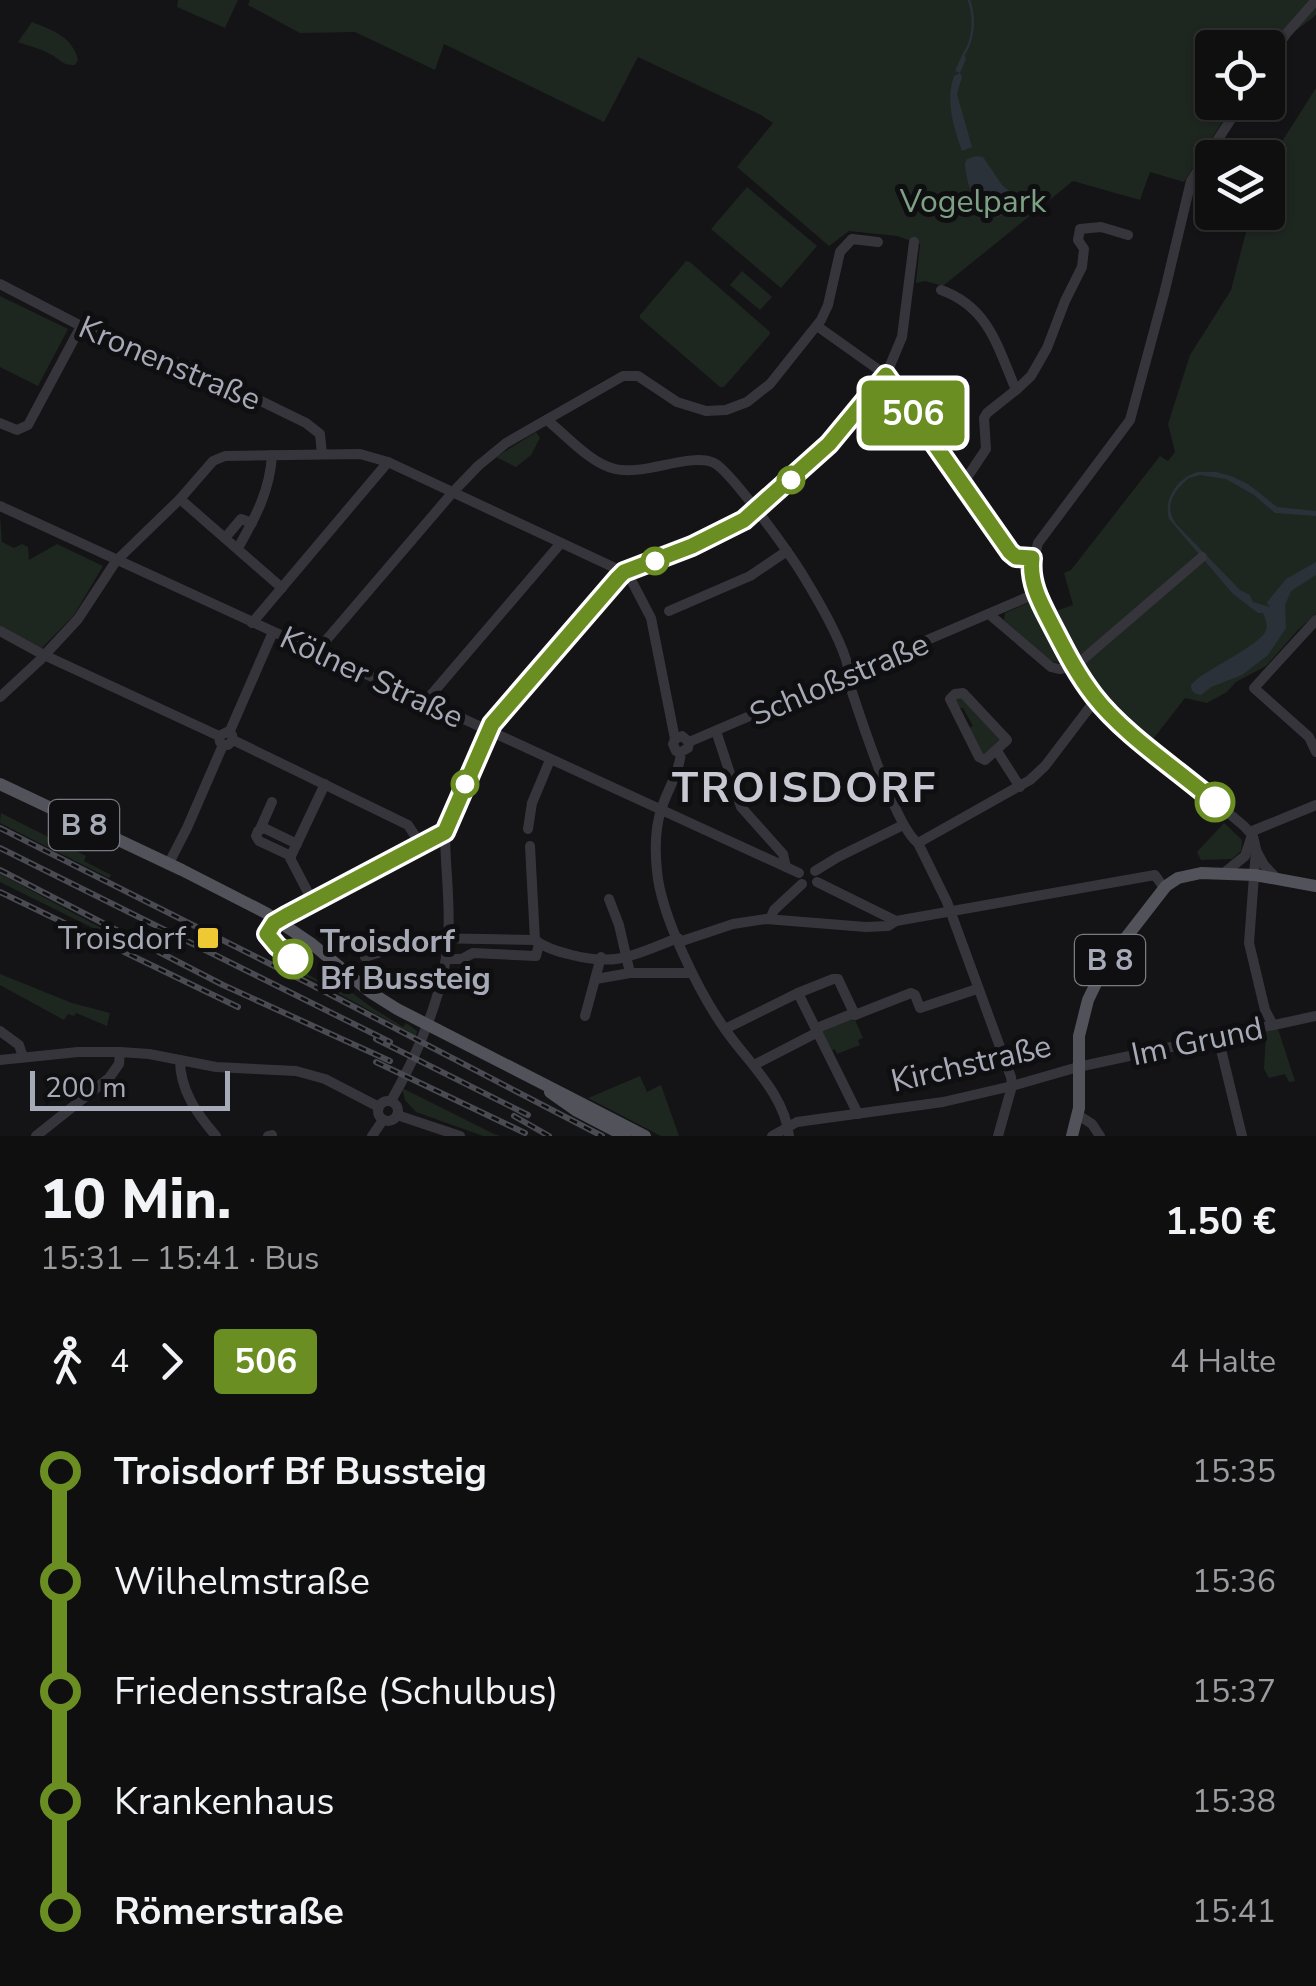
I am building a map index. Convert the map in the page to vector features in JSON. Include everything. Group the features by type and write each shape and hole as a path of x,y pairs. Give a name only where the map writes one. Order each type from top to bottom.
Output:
{"main road":[{"name":"B 8","path":"0,784 278,920 370,992 426,1025 645,1136"},
{"path":"1164,888 1188,874 1224,873 1316,886"},
{"name":"Kirchstraße","path":"1078,1067 1079,1036 1091,991 1164,888"},
{"name":"B 8","path":"1072,1136 1078,1115 1078,1067"},
{"name":"B 8","path":"542,1084 568,1106 625,1136"}],"street":[{"path":"1285,36 1316,0"},
{"path":"1230,120 1191,181 1130,420 1044,533 1032,558 1032,576 1074,667 1096,699 1250,832 1264,865 1277,879"},
{"path":"962,484 986,449 987,413 1031,376 1047,348 1082,268 1080,229 1101,227 1128,234"},
{"path":"316,652 453,492 495,451 610,383 629,376 638,376 691,407 715,411 754,398 817,326 828,304 840,252 852,239 878,242"},
{"path":"391,1101 426,1025 446,959 445,832 488,731 624,572 718,535 744,520 829,444 886,375 902,336 914,242"},
{"name":"Kronenstraße","path":"0,284 80,326 208,375 306,423 320,434 322,454"},
{"path":"941,290 967,302 987,324 1016,390"},
{"path":"0,423 17,430 28,425 80,326"},
{"path":"817,326 886,375 1010,552 1016,557 1032,558"},
{"path":"547,420 596,460 616,469 635,471 713,462 756,510 804,577 846,661 851,689 903,825 918,843 939,885 1012,1086 998,1136"},
{"path":"0,697 78,619 116,561 218,458 360,454 388,462 632,578 651,618 675,739 673,746 681,752"},
{"path":"238,548 269,482 272,455"},
{"path":"252,622 388,462"},
{"path":"180,499 282,588"},
{"name":"Kölner Straße","path":"0,506 786,867 800,878"},
{"path":"225,538 241,518 252,523"},
{"path":"425,702 561,544"},
{"path":"668,611 750,576 786,552"},
{"path":"989,614 1051,666 1074,667 1202,557"},
{"name":"Schloßstraße","path":"688,742 1037,593"},
{"path":"1316,620 1257,683 1255,690 1312,734 1316,752"},
{"path":"0,631 408,825 421,845"},
{"path":"168,864 273,632"},
{"path":"952,696 967,696 1006,738 997,752 981,760 950,699 952,696"},
{"path":"918,843 1020,787 1045,766 1096,699"},
{"path":"716,731 745,814 783,854 786,867"},
{"path":"675,739 682,736 688,742 681,752"},
{"path":"681,752 661,810 656,855 660,897 692,972 725,1030 775,1099 789,1131 772,1136"},
{"path":"997,752 1020,787"},
{"path":"528,828 532,802 550,760"},
{"path":"313,902 290,860 325,784"},
{"path":"272,802 256,834 259,840 291,856"},
{"path":"1250,832 1316,805"},
{"path":"800,878 813,890 816,877 838,857 903,825"},
{"path":"260,829 297,844"},
{"path":"278,920 445,832"},
{"path":"1224,873 1245,856 1251,842 1250,832"},
{"path":"446,959 462,959 473,953 536,956 530,846"},
{"path":"1256,849 1249,951 1273,1025"},
{"path":"770,919 800,878 802,865 816,877 896,920"},
{"path":"366,957 426,938 537,942 601,959 627,958 745,922 770,919 884,927 896,920 1154,875 1164,888"},
{"path":"609,902 630,973"},
{"path":"585,1016 601,959"},
{"path":"596,979 630,973 692,972"},
{"path":"725,1030 833,979 838,979 855,1014"},
{"path":"754,1065 818,1030 908,994 915,995 920,1008 977,988"},
{"path":"798,993 858,1114"},
{"name":"Im Grund","path":"1078,1067 1316,1016"},
{"path":"0,1031 20,1045 23,1057"},
{"path":"1218,1037 1242,1136"},
{"path":"0,1060 120,1052 216,1067 284,1070 325,1080 378,1107"},
{"path":"36,1136 108,1078 119,1064 120,1052"},
{"path":"180,1060 191,1102 216,1136"},
{"name":"Kirchstraße","path":"789,1131 858,1114 944,1102 1078,1067"},
{"path":"382,1120 378,1107 385,1101 398,1107 398,1116"},
{"path":"1078,1115 1092,1124 1100,1136"},
{"path":"382,1120 398,1116 452,1135"},
{"path":"372,1136 382,1120"}],"green space":[{"path":"178,0 238,0 225,28 177,7"},
{"name":"Vogelpark","path":"250,0 1316,0 1316,15 1285,34 1285,30 1195,30 1195,120 1223,120 1211,140 1195,140 1195,165 1184,182 1150,172 1140,200 1073,181 943,286 916,283 920,244 897,236 849,231 829,246 737,167 773,123 638,57 604,122 444,44 435,70 355,32 300,33 248,5"},
{"path":"32,22 54,31 72,45 78,60 75,65 18,42"},
{"path":"1316,88 1316,614 1266,666 1236,682 1227,692 1207,703 1185,698 1150,743 1136,726 1098,697 1050,613 1073,605 1064,573 1071,570 1160,456 1168,461 1175,452 1168,424 1190,355 1231,290 1247,230 1285,230 1283,140"},
{"path":"747,187 817,246 781,288 711,229"},
{"path":"686,261 770,334 724,387 640,318"},
{"path":"742,271 772,297 760,310 730,285"},
{"path":"0,296 68,329 38,386 0,367"},
{"path":"536,432 540,438 531,455 516,467 496,457"},
{"path":"0,516 2,542 14,548 22,544 28,547 29,560 57,544 103,566 74,615 42,648 0,626"},
{"path":"1034,603 1063,664 1051,661 1004,620 1005,613"},
{"path":"960,696 1002,740 985,755 967,728 973,726 963,708 957,708 955,699"},
{"path":"1,813 86,856 84,861 111,875 109,878 0,823"},
{"path":"1224,823 1242,840 1241,851 1232,859 1201,860 1197,852"},
{"path":"0,874 124,940 123,943 0,882"},
{"path":"284,961 323,983 335,980 403,1027 406,1023 417,1031 416,1036 282,966"},
{"path":"0,974 72,1003 110,1013 107,1026 76,1013 68,1014 64,1020 0,985"},
{"path":"851,1018 863,1038 858,1040 860,1045 837,1054 835,1049 831,1051 822,1030"},
{"path":"1278,1029 1295,1081 1289,1082 1285,1074 1269,1078 1264,1069 1266,1032"},
{"path":"640,1076 647,1092 661,1085 679,1136 661,1136 588,1098"},
{"path":"402,1088 500,1136 483,1136 416,1112 405,1100"}],"shaded area":[{"path":"964,54 966,59 960,73 955,71"},
{"path":"960,73 957,94 972,147 962,151 950,105 951,85"},
{"path":"976,156 983,157 1002,185 1017,197 1017,204 1005,214 997,217 972,192 965,163"},
{"path":"1198,472 1231,476 1277,507 1316,511 1316,516 1275,513 1226,479 1200,475 1189,478 1175,493 1170,511 1176,524 1253,602 1270,607 1268,601 1286,579 1316,562 1316,575 1291,591 1285,605 1286,628 1268,655 1242,675 1201,695 1191,685 1256,642 1267,626 1263,613 1233,594 1169,519 1168,504 1174,490 1184,479"}],"waterway":[{"path":"964,54 972,28 969,0"}],"railway":[{"path":"0,828 602,1136"},
{"path":"0,848 390,1042"},
{"path":"0,870 223,985 390,1061"},
{"path":"0,892 238,1007"},
{"path":"376,1039 528,1115"},
{"path":"376,1062 525,1133"},
{"path":"514,1116 549,1136"}],"bus line":[{"name":"506","path":"293,959 267,934 269,928 445,832 492,724 624,572 692,546 744,520 829,444 886,375 1010,552 1016,557 1032,558 1033,584 1041,602 1074,667 1096,699 1215,802"}],"place":[{"name":"Troisdorf","path":"208,938"},
{"name":"Troisdorf Bf Bussteig","path":"293,959"}],"district":[{"name":"TROISDORF","path":"805,787"}]}
